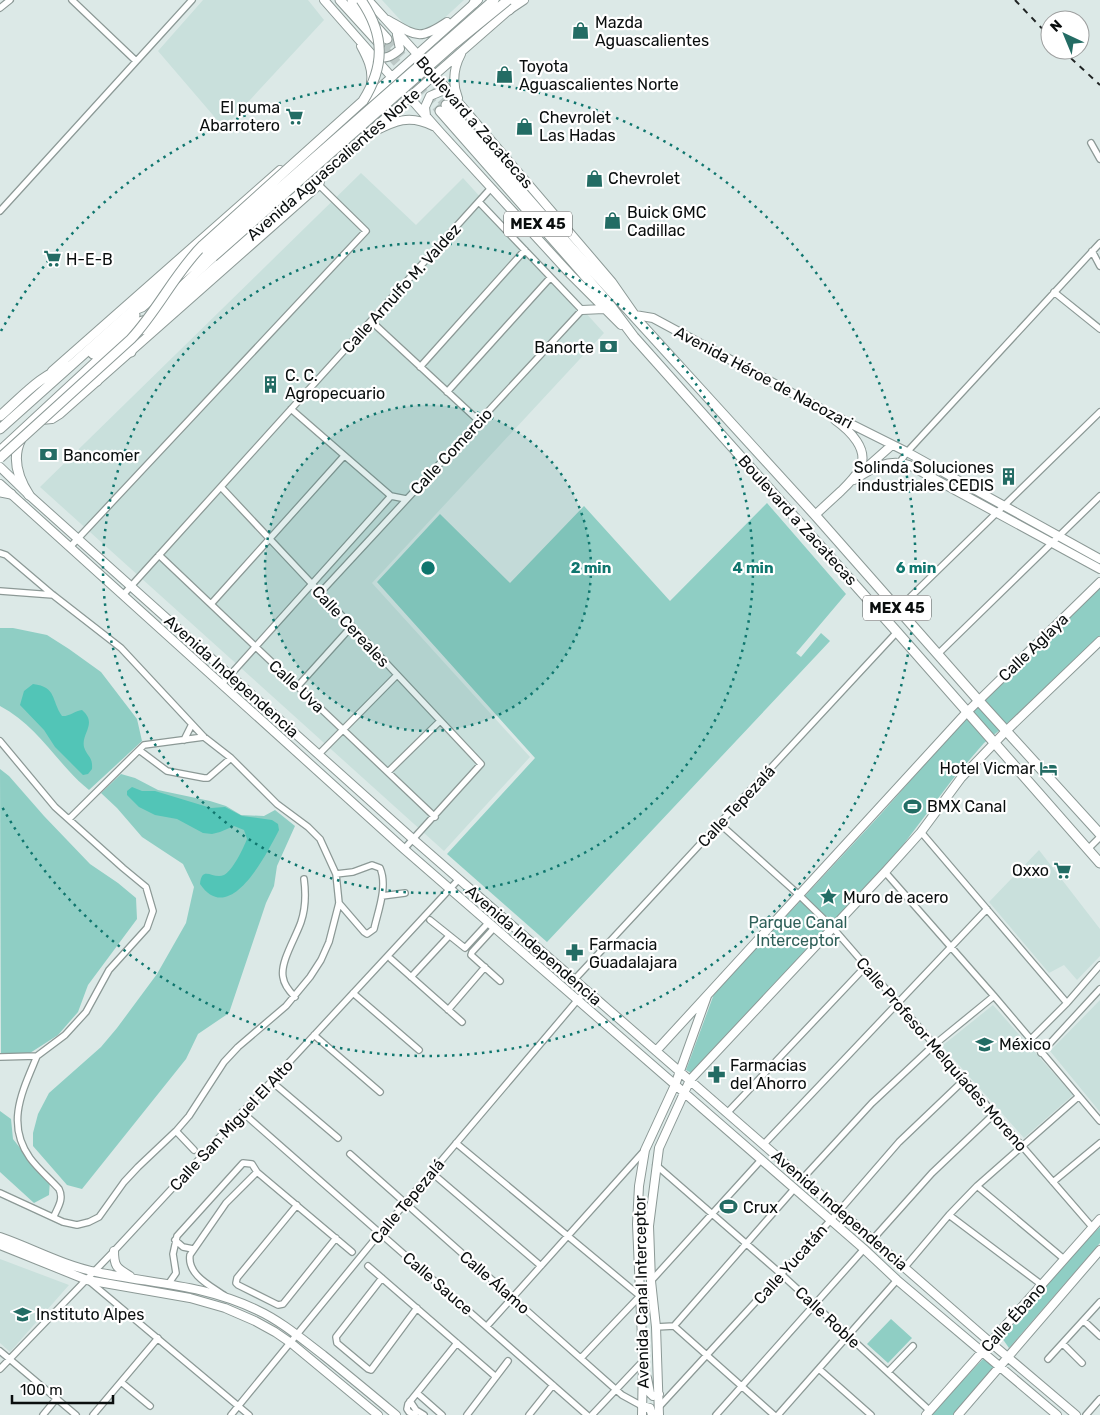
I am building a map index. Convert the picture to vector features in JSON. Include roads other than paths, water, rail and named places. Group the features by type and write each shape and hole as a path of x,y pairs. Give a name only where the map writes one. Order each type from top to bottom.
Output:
{"main road":[{"name":"Boulevard a Zacatecas","path":"324,0 491,188 604,309 634,337"},
{"path":"340,0 384,43 352,0"},
{"path":"0,458 131,338 143,325 189,261 203,245 363,101 374,80 380,45 376,25 361,0"},
{"name":"Boulevard a Zacatecas","path":"368,0 417,54 612,282 635,315"},
{"name":"Avenida Aguascalientes Norte","path":"141,316 494,0"},
{"name":"Avenida Aguascalientes Norte","path":"0,429 72,366 141,316 213,257 454,44 508,0"},
{"path":"509,10 517,0"},
{"name":"Avenida Aguascalientes Norte","path":"232,257 323,172 509,10 524,0"},
{"name":"Avenida Aguascalientes Norte","path":"0,453 94,378 128,348 141,316 195,252 476,1"},
{"path":"380,14 408,31 420,34 426,34 451,19 458,17"},
{"path":"375,57 390,57 400,49 396,32"},
{"path":"437,37 432,45 432,51 436,57 444,61 456,58"},
{"path":"359,39 372,75 362,104"},
{"path":"464,109 456,92 454,80 457,62 466,49"},
{"path":"426,116 424,107 430,96 442,91 450,93"},
{"name":"Boulevard a Zacatecas","path":"1100,836 635,315 443,108 607,301 634,337 1100,863"},
{"path":"363,137 394,121 402,120 416,120 437,128"},
{"path":"0,416 306,146 326,136"},
{"path":"128,348 318,185 323,172"},
{"name":"Avenida Aguascalientes Norte","path":"141,316 182,300"},
{"path":"582,310 604,309"},
{"name":"Avenida Héroe de Nacozari","path":"635,315 653,318 825,411 907,452 1100,559"},
{"path":"0,435 121,330 141,316"},
{"path":"0,453 141,316"},
{"path":"46,377 58,370 72,366"},
{"path":"825,411 850,432 862,454 860,469 838,494"},
{"path":"28,429 20,441 16,454 19,476 29,495"},
{"path":"791,512 803,516 815,516 892,445"},
{"path":"854,480 876,467 893,461 914,467 1100,569"},
{"name":"Avenida Independencia","path":"0,467 414,840 1076,1415"},
{"name":"Avenida Independencia","path":"0,484 449,889 795,1188 897,1280 1057,1415"},
{"path":"0,492 10,494"},
{"name":"Calle Aglaya","path":"967,712 1100,582"},
{"path":"994,743 1100,641"},
{"name":"Avenida Canal Interceptor","path":"642,1415 644,1362 637,1224 639,1186 645,1150 675,1085 709,992 967,712"},
{"name":"Avenida Canal Interceptor","path":"659,1411 656,1327 651,1281 649,1226 659,1148 690,1080 885,872 921,832 961,778 994,743"},
{"path":"656,1051 709,992"},
{"name":"Calle Ébano","path":"928,1413 1100,1219"},
{"path":"0,1237 60,1262 94,1272 208,1291 260,1311 298,1335 396,1415"},
{"path":"0,1245 87,1280 190,1298 209,1303 255,1321 291,1343 378,1415"},
{"name":"Calle Ébano","path":"958,1415 1100,1250"},
{"path":"114,1251 117,1268 136,1279"},
{"path":"644,1362 650,1393 653,1396 659,1394"},
{"path":"642,1406 650,1408 652,1415"}],"street":[{"path":"0,8 10,0"},
{"path":"72,0 136,61"},
{"path":"0,211 192,0"},
{"path":"1091,142 1100,158"},
{"path":"70,547 366,231 318,185"},
{"name":"Calle Arnulfo M. Valdez","path":"123,595 491,188"},
{"path":"480,200 550,278 582,310"},
{"path":"900,462 907,452 1100,243"},
{"path":"420,366 525,250"},
{"path":"1092,252 1100,266"},
{"path":"447,392 550,278"},
{"path":"1054,292 1100,329"},
{"name":"Calle Comercio","path":"320,593 582,310"},
{"path":"371,321 479,421"},
{"path":"291,409 391,496 406,500"},
{"path":"898,609 1100,412"},
{"path":"210,604 344,456"},
{"name":"Calle Cereales","path":"221,487 481,764 435,817"},
{"name":"Calle Comercio","path":"222,684 391,496"},
{"path":"938,654 1100,496"},
{"path":"0,553 6,555 53,595 121,648 204,737 231,758 277,804 308,827 320,839 336,874 339,903 335,923 321,960 295,997 238,1047 224,1062 189,1116 124,1182 99,1217 77,1225 63,1222 54,1216 0,1193"},
{"name":"Calle Uva","path":"159,555 435,817"},
{"path":"0,590 53,595"},
{"path":"297,686 352,626"},
{"name":"Calle Tepezalá","path":"575,979 897,632"},
{"path":"319,754 397,675"},
{"path":"388,772 440,721"},
{"path":"184,740 192,724"},
{"path":"69,819 146,744 204,737"},
{"path":"0,742 56,807 146,887 153,911 147,928 109,970 86,1012 65,1035 38,1056 22,1091 16,1117 20,1139 31,1160 62,1193 62,1199 54,1216"},
{"path":"139,750 167,771 204,778 208,778 231,758"},
{"path":"404,849 435,817"},
{"name":"Calle Profesor Melquíades Moreno","path":"720,824 833,928 1093,1228"},
{"path":"921,832 1067,1003"},
{"path":"1088,848 1100,836"},
{"path":"336,874 353,872 372,865 380,868 382,873 382,896 374,929 367,934 339,903"},
{"path":"885,872 1100,1121"},
{"name":"Calle San Miguel El Alto","path":"0,1369 87,1280 459,878"},
{"path":"295,997 286,987 282,968 302,920 306,896 304,879"},
{"path":"382,896 405,893"},
{"path":"764,1144 987,909"},
{"path":"430,920 465,948 492,925"},
{"path":"492,925 471,955 500,981"},
{"path":"411,977 450,936"},
{"path":"391,959 462,1022"},
{"path":"1030,1040 1067,1003 1100,965"},
{"path":"728,1112 866,966"},
{"path":"448,1010 485,968"},
{"path":"1042,1053 1100,989"},
{"name":"Calle Tepezalá","path":"231,1415 405,1203 586,990"},
{"path":"353,993 419,1050"},
{"path":"803,1178 872,1103 934,1045 994,996"},
{"path":"314,1035 380,1092"},
{"path":"0,1057 38,1056"},
{"name":"Calle Yucatán","path":"659,1411 899,1142 964,1080"},
{"path":"271,1081 338,1138"},
{"path":"905,1267 949,1215 977,1186 1078,1097"},
{"name":"Calle Sauce","path":"242,1112 587,1415"},
{"path":"873,1239 932,1173 994,1114"},
{"path":"176,1131 194,1150"},
{"path":"456,1143 640,1296 581,1358"},
{"path":"1053,1182 1100,1143"},
{"path":"486,1326 645,1150"},
{"name":"Calle Álamo","path":"350,1154 616,1390 627,1399 642,1406"},
{"path":"651,1281 761,1160"},
{"path":"169,1283 176,1273 172,1254 175,1240 238,1166 243,1163 249,1163 352,1252"},
{"name":"Calle Roble","path":"656,1165 815,1304 888,1372 928,1413"},
{"path":"226,1297 193,1271 189,1261 193,1250 204,1238 226,1204 258,1172"},
{"path":"431,1172 541,1266"},
{"path":"977,1186 1064,1259"},
{"path":"674,1326 795,1188"},
{"path":"297,1204 237,1278 236,1283 238,1285 278,1305 283,1304 336,1238"},
{"path":"949,1215 1042,1284"},
{"path":"175,1240 184,1247 193,1250"},
{"path":"716,1415 864,1249"},
{"path":"368,1266 496,1377"},
{"path":"382,1278 336,1337 337,1343 371,1370 417,1308"},
{"path":"87,1280 249,1415"},
{"path":"656,1327 674,1326 776,1415 897,1280"},
{"path":"1048,1359 1100,1302"},
{"path":"1084,1320 1100,1336"},
{"path":"93,1415 158,1338"},
{"path":"416,1415 409,1412 407,1409 408,1404 458,1343"},
{"path":"1063,1344 1082,1363"},
{"path":"888,1372 914,1346"},
{"path":"0,1351 57,1398 73,1414"},
{"path":"467,1415 508,1361"},
{"path":"592,1415 644,1362"},
{"path":"819,1369 871,1415"},
{"path":"121,1382 150,1406"},
{"path":"529,1415 553,1385"},
{"path":"417,1393 442,1415"},
{"path":"43,1415 57,1398"},
{"path":"1086,1415 1100,1399"},
{"path":"410,1401 416,1410 424,1415"}],"tunnel":[{"path":"387,39 446,105"},
{"path":"382,46 440,111"}],"railway":[{"path":"1015,0 1040,26"},
{"path":"1073,60 1100,85"}],"place":[{"name":"Mazda Aguascalientes","path":"581,31"},
{"name":"Toyota Aguascalientes Norte","path":"505,75"},
{"name":"El puma Abarrotero","path":"294,116"},
{"name":"Chevrolet Las Hadas","path":"525,126"},
{"name":"Chevrolet","path":"594,178"},
{"name":"Buick GMC Cadillac","path":"613,221"},
{"name":"H-E-B","path":"52,259"},
{"name":"Banorte","path":"608,347"},
{"name":"C. C. Agropecuario","path":"271,384"},
{"name":"Bancomer","path":"49,455"},
{"name":"Solinda Soluciones industriales CEDIS","path":"1008,476"},
{"name":"Hotel Vicmar","path":"1049,768"},
{"name":"BMX Canal","path":"913,806"},
{"name":"Oxxo","path":"1063,870"},
{"name":"Muro de acero","path":"829,897"},
{"name":"Farmacia Guadalajara","path":"575,953"},
{"name":"México","path":"985,1044"},
{"name":"Farmacias del Ahorro","path":"716,1074"},
{"name":"Crux","path":"729,1207"},
{"name":"Instituto Alpes","path":"22,1314"}],"park label":[{"name":"Parque Canal Interceptor","path":"798,931"}]}
